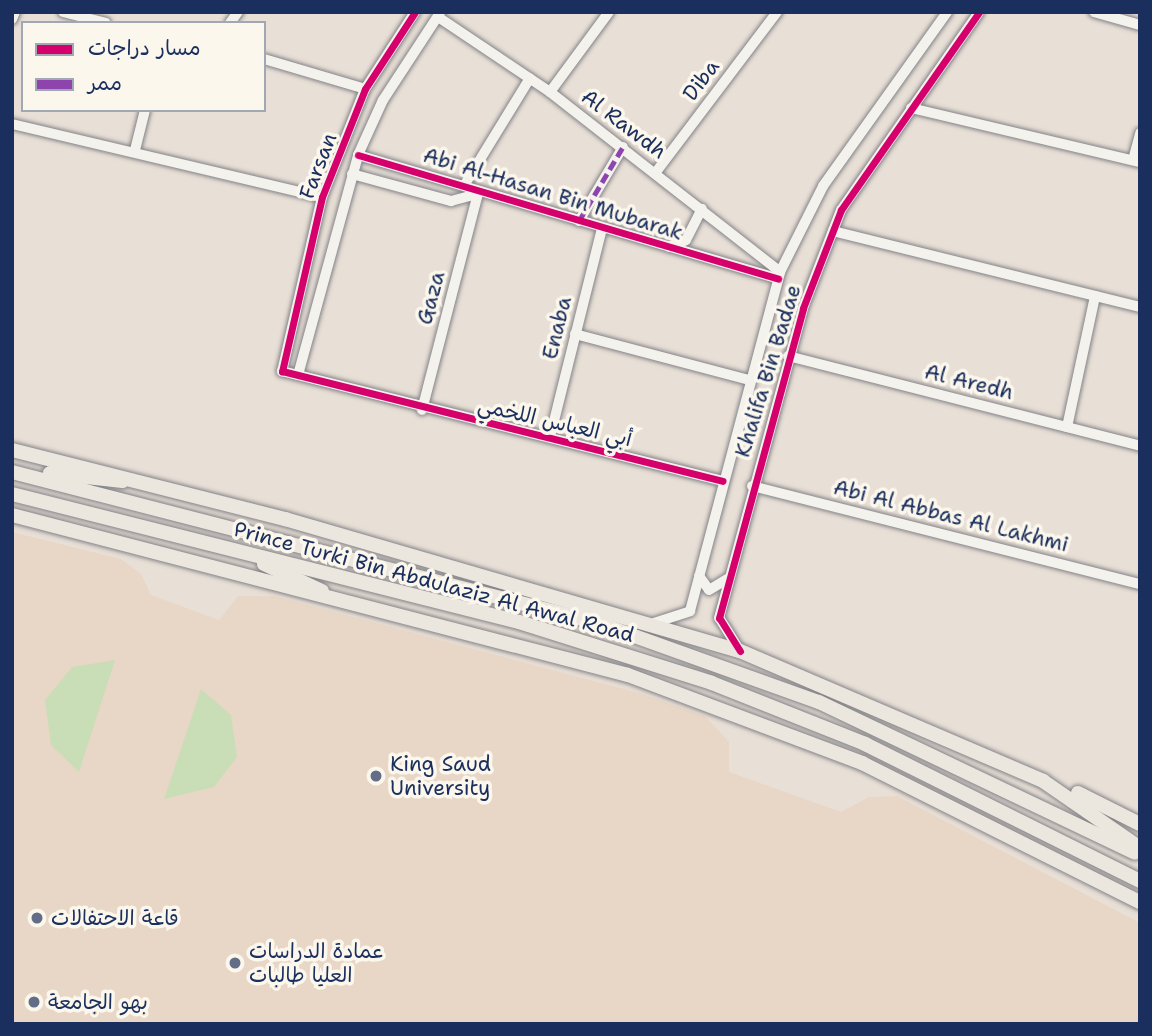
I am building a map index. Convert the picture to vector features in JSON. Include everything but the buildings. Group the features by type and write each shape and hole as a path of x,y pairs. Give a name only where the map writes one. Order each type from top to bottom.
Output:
{"main road":[{"path":"12,450 146,481 654,623 740,651 1140,824"},
{"path":"12,472 146,481"},
{"name":"Prince Turki Bin Abdulaziz Al Awal Road","path":"12,472 610,627 819,702 1140,855"},
{"name":"Prince Turki Bin Abdulaziz Al Awal Road","path":"12,494 519,622 712,683 865,744 1140,881"},
{"path":"12,515 628,675 748,718 862,764 1140,902"},
{"path":"235,549 332,598"},
{"path":"1043,781 1140,849"}],"street":[{"path":"12,19 15,12"},
{"path":"63,12 98,21"},
{"name":"Farsan","path":"415,12 365,89 322,197 282,371 298,375 355,165 383,100 439,14"},
{"path":"550,92 609,12"},
{"name":"Diba","path":"656,172 778,12"},
{"name":"Khalifa Bin Badae","path":"654,623 690,611 722,481 779,276 823,186 947,12"},
{"name":"Khalifa Bin Badae","path":"740,651 719,618 788,356 833,231 911,108 979,12"},
{"path":"1094,12 1140,25"},
{"name":"Al Rawdh","path":"439,14 550,92 656,172 779,276"},
{"path":"266,60 365,89"},
{"path":"465,184 530,78"},
{"path":"911,108 1136,161 1140,132"},
{"path":"135,150 144,112"},
{"path":"12,124 135,150 322,197"},
{"path":"579,221 623,147"},
{"path":"340,156 355,165 451,201 478,194"},
{"name":"Abi Al-Hasan Bin Mubarak","path":"355,165 465,184 478,194 779,276"},
{"name":"Gaza","path":"422,411 478,194"},
{"path":"669,247 686,240 702,209"},
{"name":"Enaba","path":"550,437 602,228"},
{"path":"833,231 1140,307"},
{"path":"1067,427 1095,296"},
{"path":"575,334 749,380"},
{"name":"Al Aredh","path":"788,356 1140,446"},
{"name":"أبي العباس اللخمي","path":"298,375 422,411 550,437 722,481"},
{"name":"Abi Al Abbas Al Lakhmi","path":"752,486 1140,584"},
{"path":"699,576 709,590 730,578"}],"shaded area":[{"name":"King Saud University","path":"12,532 121,559 141,574 151,595 219,620 238,596 274,596 639,693 705,716 729,742 729,772 841,812 869,797 897,796 1140,923 1140,1024 12,1024"}],"green space":[{"path":"115,660 79,772 51,745 45,700 72,667"},
{"path":"201,689 231,715 237,757 214,787 164,799"}],"marked path":[{"path":"579,221 623,147"}],"cycle path":[{"path":"415,12 365,89 322,197 282,371 722,481"},
{"path":"740,651 719,618 803,308 841,210 979,12"},
{"path":"358,155 778,279"}],"place":[{"name":"King Saud University","path":"376,776"},
{"name":"قاعة الاحتفالات","path":"37,918"},
{"name":"عمادة الدراسات العليا طالبات","path":"235,963"},
{"name":"بهو الجامعة","path":"34,1002"}]}
